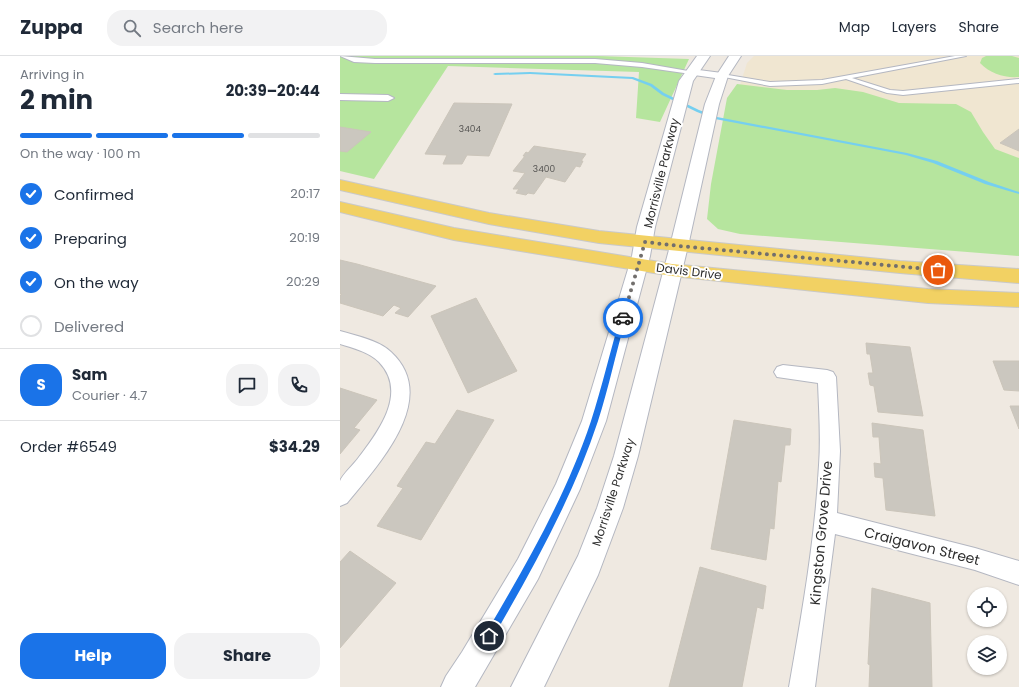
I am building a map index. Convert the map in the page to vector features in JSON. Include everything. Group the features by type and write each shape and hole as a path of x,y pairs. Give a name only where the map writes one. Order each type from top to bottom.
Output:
{"main road":[{"name":"Morrisville Parkway","path":"457,687 473,663 528,569 567,490 594,421 642,253 646,227 679,103 686,81 691,72 704,56"},
{"name":"Morrisville Parkway","path":"527,687 588,565 610,508 626,456 679,246 712,104 722,76 735,56"},
{"name":"Davis Drive","path":"340,186 540,228 642,253 672,270 928,296 1019,300"},
{"name":"Davis Drive","path":"340,207 454,234 642,253 679,246 1019,276"}],"street":[{"path":"691,72 722,76"},
{"path":"340,97 388,98"},
{"path":"340,337 370,347 384,356 395,367 400,380 401,393 397,413 389,431 369,460 340,496"},
{"name":"Kingston Grove Drive","path":"783,372 827,377 829,474 826,521 820,574 802,687"},
{"name":"Craigavon Street","path":"826,521 975,559 1019,573"}],"lane":[{"path":"343,56 354,60 375,61 595,61 642,65 691,72"},
{"path":"722,76 770,84 822,82 963,56"},
{"path":"847,78 888,92 903,93 1019,81"}],"shaded area":[{"path":"754,56 1019,56 1019,180 735,101 747,63"}],"green space":[{"path":"340,56 598,56 689,59 660,122 636,118 639,72 448,66 374,179 340,171"},
{"path":"986,56 1012,56 1019,58 1019,77 1008,77 993,73 980,63 982,58"},
{"path":"737,84 787,90 817,90 835,88 863,92 899,103 956,104 971,112 995,149 1019,158 1019,256 740,234 718,229 707,219 711,184 727,98"}],"building":[{"path":"454,103 512,104 489,156 467,155 462,164 443,164 447,155 425,154"},
{"path":"340,127 371,132 347,152 340,151"},
{"path":"1019,129 1019,151 1000,143"},
{"path":"534,146 586,154 581,161 583,161 580,167 576,166 565,182 546,177 534,194 528,193 526,195 516,193 519,189 513,189 525,173 513,171 525,156 523,156 526,152 528,153"},
{"path":"340,260 436,286 408,317 395,313 401,308 394,305 383,316 340,303 340,296 342,294 340,294"},
{"path":"476,298 517,371 468,393 431,316"},
{"path":"866,343 910,347 923,416 878,412 874,386 870,385 868,373 873,373 870,354 867,354"},
{"path":"993,361 1019,361 1019,391 1004,390"},
{"path":"340,388 377,400 354,428 360,430 340,454"},
{"path":"1010,406 1019,406 1019,429"},
{"path":"457,410 494,420 421,540 377,526 403,488 397,486 426,442 435,444"},
{"path":"734,420 791,429 790,445 785,445 781,482 778,481 774,529 770,528 766,560 711,549"},
{"path":"872,423 923,430 935,516 886,510 883,478 875,477 874,463 881,464 879,437 873,437"},
{"path":"350,551 396,583 340,648 340,562"},
{"path":"700,567 766,586 763,609 757,607 742,687 669,687"},
{"path":"872,588 930,603 932,687 869,687 870,665 868,664"}],"waterway":[{"path":"495,74 530,73 633,78 651,85 663,94 716,118 906,154 935,162 987,183 1019,193"}],"way so far":[{"path":"623,318 645,242 938,270"}],"route":[{"path":"489,636 528,569 567,490 594,421 623,318"}]}
